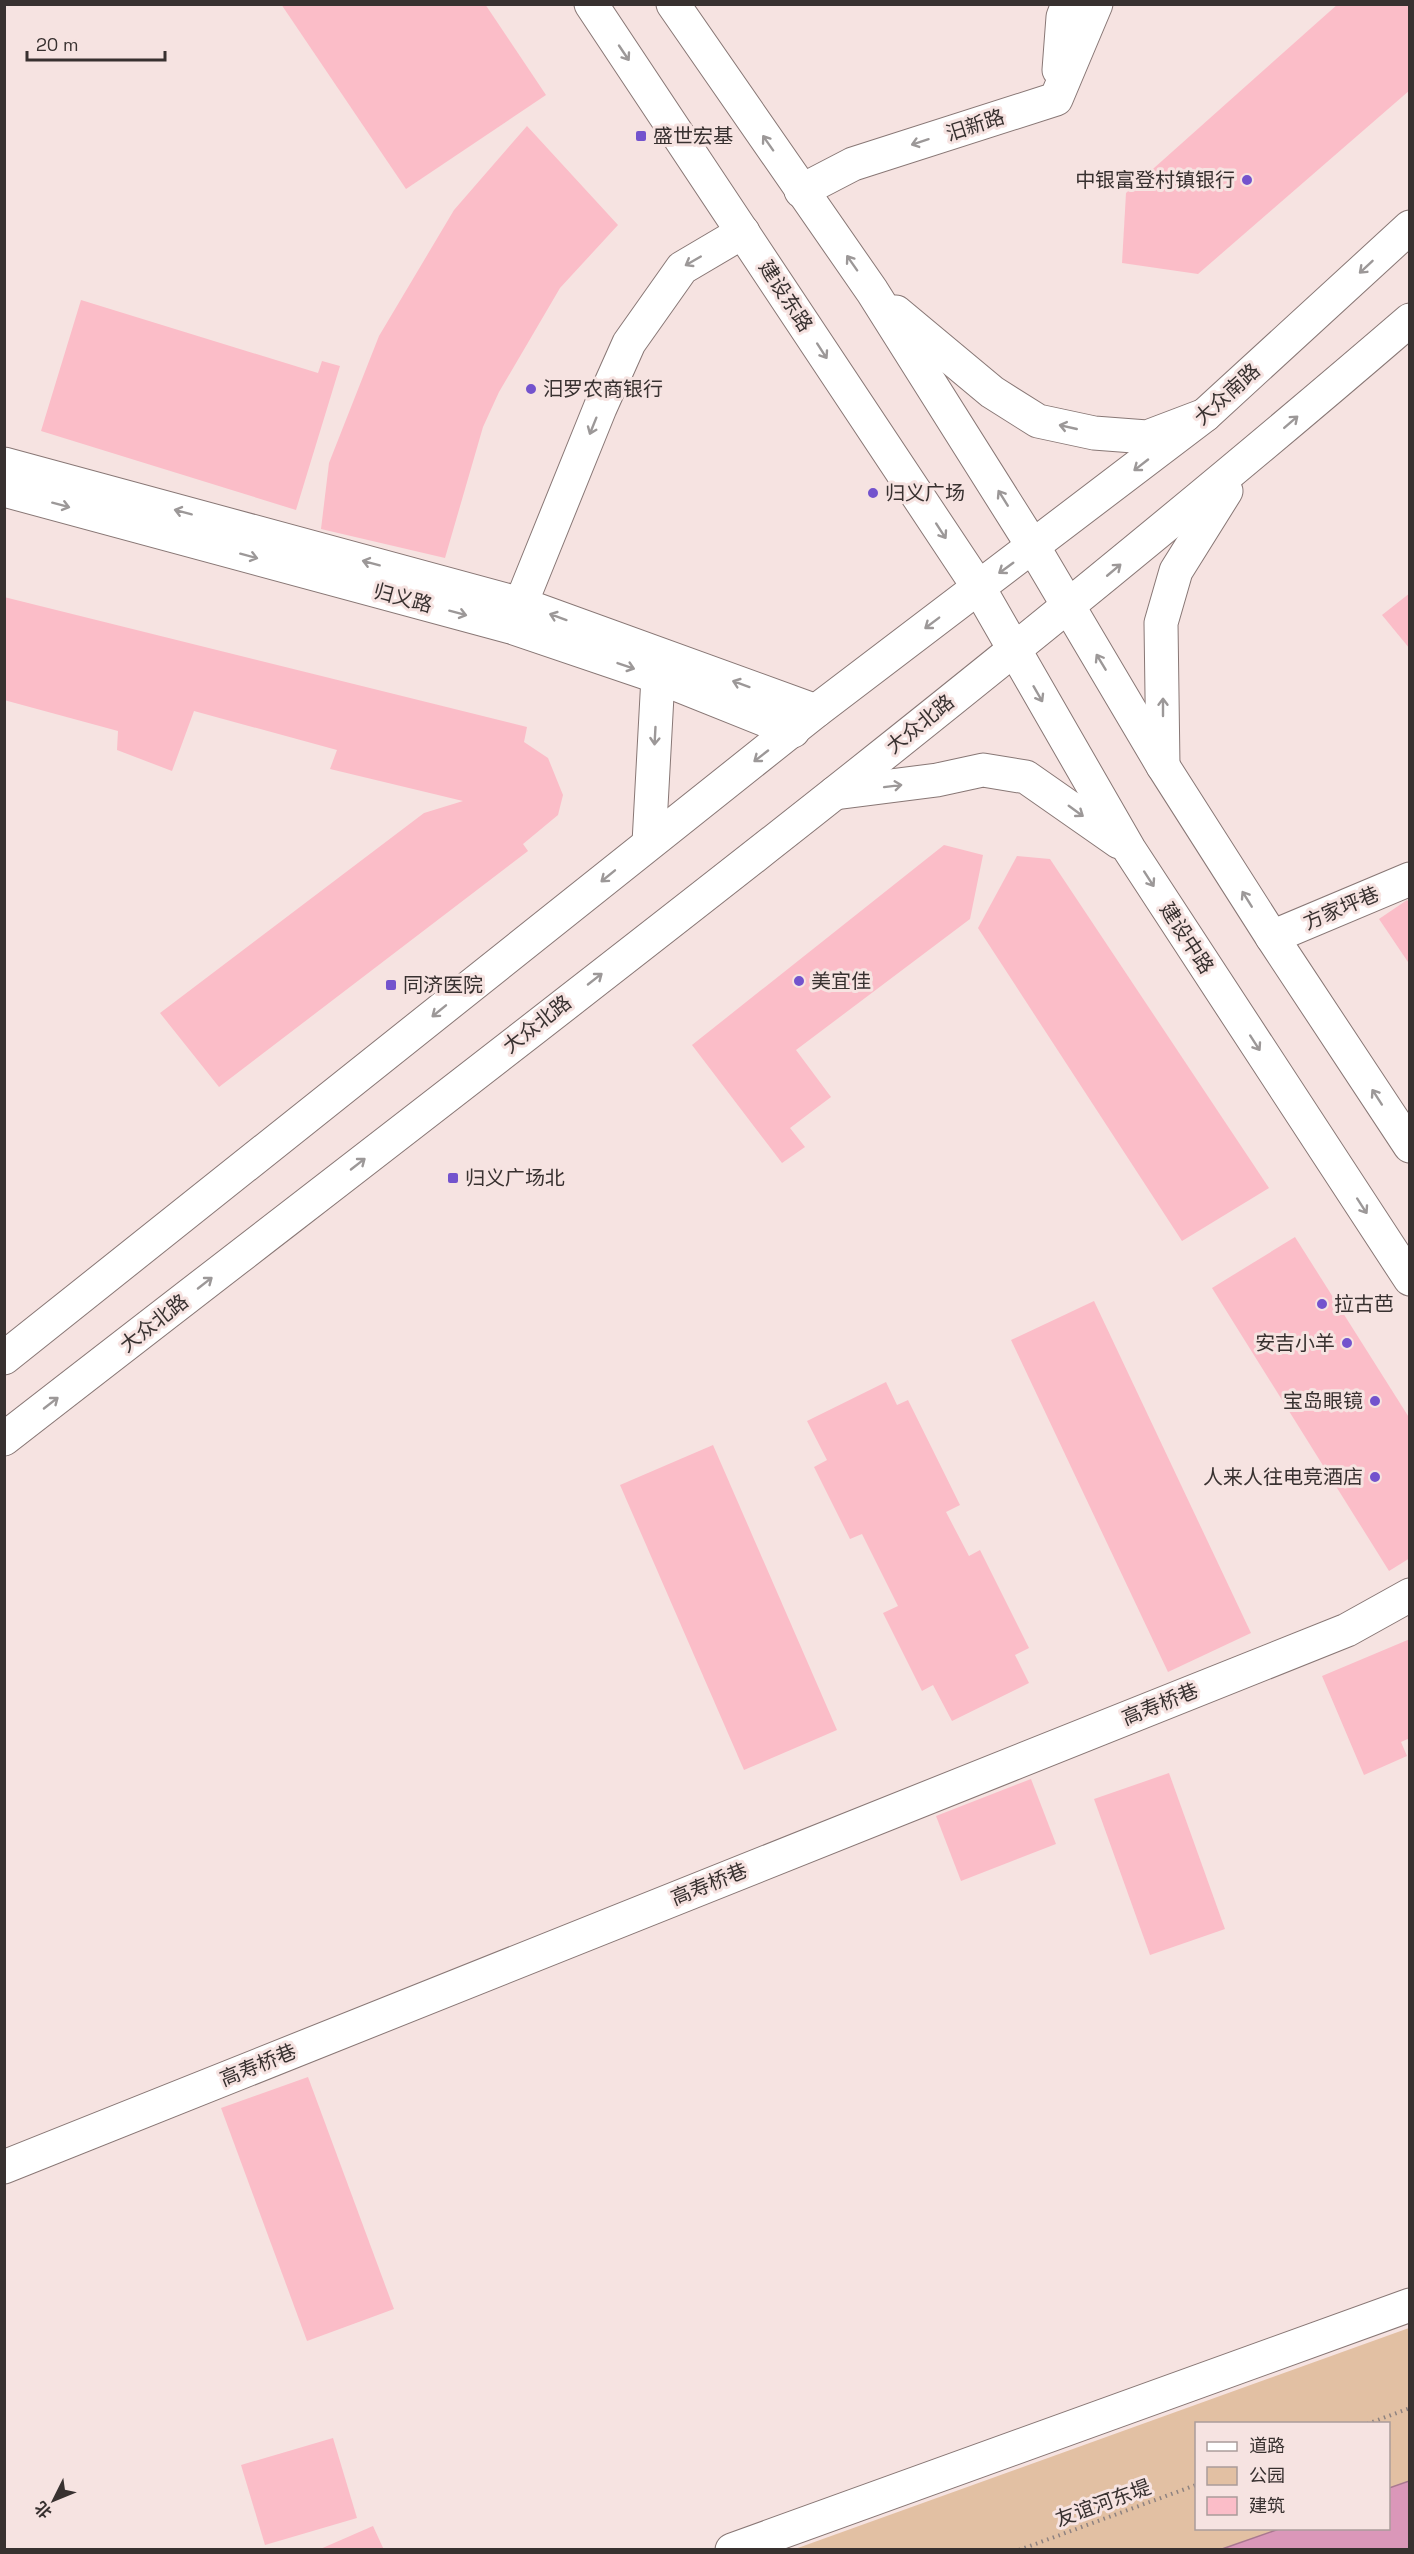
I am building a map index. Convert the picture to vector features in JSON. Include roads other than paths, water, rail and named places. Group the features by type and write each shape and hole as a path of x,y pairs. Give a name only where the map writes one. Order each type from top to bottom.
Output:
{"main road":[{"name":"建设东路","path":"591,4 979,588"},
{"path":"673,4 872,291 1034,548 1163,766 1272,937 1410,1146"},
{"path":"1056,99 1063,17 1068,4"},
{"path":"1056,99 1096,4"},
{"name":"汨新路","path":"801,191 853,164 1056,99"},
{"name":"大众南路","path":"1034,548 1205,415 1410,227"},
{"path":"516,615 600,408 629,343 682,268 743,232"},
{"path":"872,291 993,392 1038,420 1094,433 1147,437 1205,415"},
{"path":"1068,607 1247,460 1410,320"},
{"path":"1163,766 1161,623 1176,571 1247,460"},
{"path":"4,464 516,615 805,721"},
{"name":"归义路","path":"4,490 516,615 658,677 805,721"},
{"path":"4,1358 649,843 805,721 1034,548"},
{"name":"建设中路","path":"979,588 1012,650 1129,849 1410,1279"},
{"name":"大众北路","path":"4,1439 835,793 1068,607"},
{"path":"649,843 658,677"},
{"path":"835,793 937,780 983,770 1026,777 1129,849"},
{"name":"方家坪巷","path":"1272,937 1410,879"},
{"name":"高寿桥巷","path":"4,2167 1347,1630 1410,1595"},
{"path":"732,2550 1410,2305"}],"place":[{"name":"盛世宏基","path":"641,136"},
{"name":"中银富登村镇银行","path":"1247,180"},
{"name":"汨罗农商银行","path":"531,389"},
{"name":"归义广场","path":"873,493"},
{"name":"美宜佳","path":"799,981"},
{"name":"同济医院","path":"391,985"},
{"name":"归义广场北","path":"453,1178"},
{"name":"拉古芭","path":"1322,1304"},
{"name":"安吉小羊","path":"1347,1343"},
{"name":"宝岛眼镜","path":"1375,1401"},
{"name":"人来人往电竞酒店","path":"1375,1477"}]}
